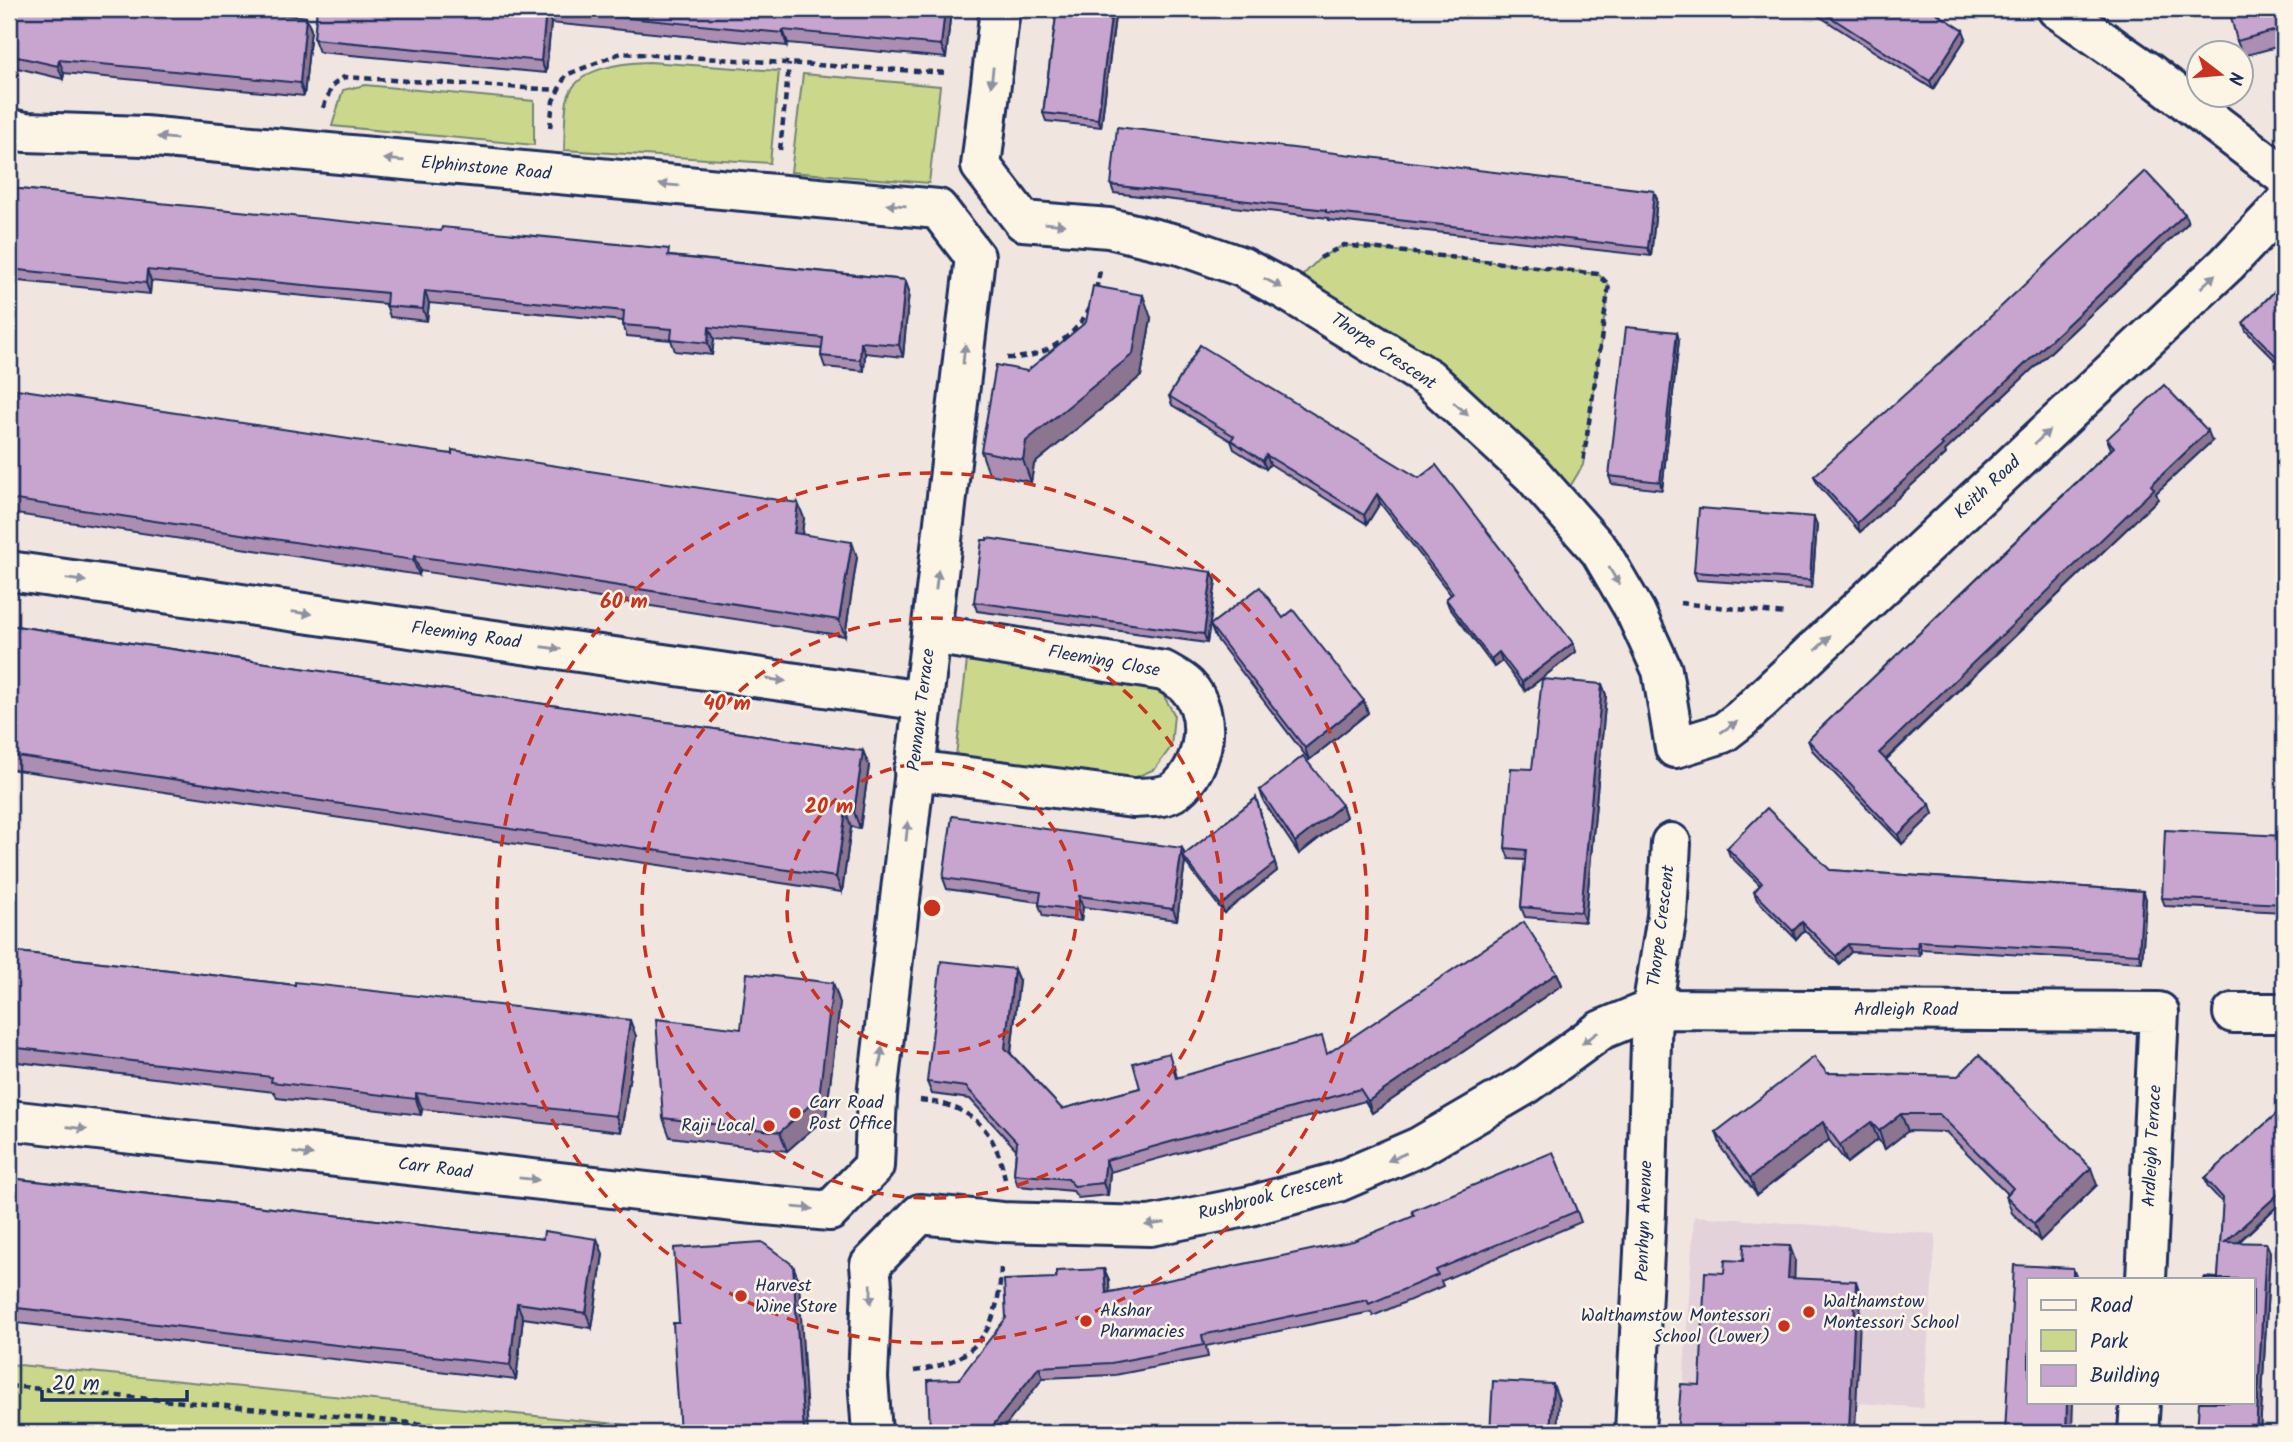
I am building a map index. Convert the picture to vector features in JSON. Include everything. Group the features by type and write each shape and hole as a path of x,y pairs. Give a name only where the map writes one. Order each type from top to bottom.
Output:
{"street":[{"path":"992,76 1000,9"},
{"path":"2057,9 2148,72 2284,176"},
{"name":"Thorpe Crescent","path":"992,76 981,166 1023,221 1109,228 1180,245 1242,267 1287,291 1427,379 1532,474 1600,551 1635,611 1662,670 1675,748"},
{"name":"Elphinstone Road","path":"9,129 26,132 144,136 938,209 954,229"},
{"name":"Keith Road","path":"1675,748 1723,733 1741,719 2227,264 2284,204"},
{"name":"Pennant Terrace","path":"852,1189 874,1166 877,1096 975,257 954,229"},
{"name":"Fleeming Road","path":"9,571 923,701"},
{"name":"Fleeming Close","path":"914,770 1133,797 1159,797 1175,791 1190,773 1201,751 1204,727 1197,701 1187,685 1164,671 931,634"},
{"name":"Thorpe Crescent","path":"1652,1009 1667,916 1671,843"},
{"name":"Ardleigh Road","path":"1652,1009 2160,1012"},
{"name":"Rushbrook Crescent","path":"868,1378 872,1286 870,1265 920,1214 1002,1222 1150,1226 1250,1206 1338,1182 1419,1147 1527,1084 1601,1030 1652,1009"},
{"name":"Penrhyn Avenue","path":"1635,1433 1646,1212 1652,1009"},
{"name":"Ardleigh Terrace","path":"2146,1278 2160,1012"},
{"path":"2233,1013 2284,1013"},
{"name":"Carr Road","path":"9,1120 830,1211 852,1189"},
{"path":"868,1378 872,1433"},
{"path":"2138,1433 2140,1404"}],"path":[{"path":"544,174 553,101 566,75 621,54 992,76"},
{"path":"776,195 789,64"},
{"path":"307,152 332,86 344,77 559,90"},
{"path":"964,358 1026,359 1059,344 1082,323 1094,299 1109,228"},
{"path":"1287,291 1321,257 1344,245 1598,274 1609,285 1583,465 1559,505"},
{"path":"1635,611 1679,603 1807,616 1835,631"},
{"path":"868,1378 920,1370 960,1357 984,1337 995,1316 1000,1291 1005,1181 1000,1153 982,1125 959,1109 929,1101 877,1096"},
{"path":"9,1386 521,1433"}],"shaded area":[{"name":"Walthamstow Montessori School","path":"1694,1216 1936,1234 1923,1408 1683,1389"}],"green space":[{"path":"649,62 779,71 770,163 564,150 567,101 571,90 579,81 600,69"},
{"path":"803,74 940,86 929,183 791,172"},
{"path":"365,85 534,101 534,145 332,126 343,90"},
{"path":"1344,245 1598,274 1609,285 1583,465 1559,505 1287,291 1321,257"},
{"path":"967,660 1147,681 1161,691 1174,714 1171,747 1155,769 1134,778 956,756"},
{"path":"9,1364 627,1425 627,1433 9,1433"}],"building":[{"path":"9,9 230,9 306,17 300,83 59,60 58,66 9,55"},
{"path":"317,9 945,9 941,45 546,10 541,61 314,39"},
{"path":"1057,9 1112,9 1098,119 1043,113"},
{"path":"1818,9 1930,9 1963,30 1930,81"},
{"path":"2229,9 2284,9 2284,28 2248,38 2236,38"},
{"path":"1117,127 1654,191 1648,248 1111,185"},
{"path":"2145,171 2185,214 1941,443 1943,445 1857,523 1814,476 1971,335"},
{"path":"9,188 441,231 442,227 669,249 668,256 905,280 899,345 861,342 860,360 821,356 823,338 709,327 708,343 671,339 672,329 623,325 624,311 425,291 423,309 386,306 387,293 147,270 146,283 9,269"},
{"path":"2284,282 2284,364 2243,323"},
{"path":"1093,286 1143,295 1133,354 1026,441 1023,460 981,451 996,365 1027,371 1086,322"},
{"path":"1626,327 1677,332 1660,482 1609,476"},
{"path":"1200,345 1419,478 1436,465 1573,643 1522,682 1499,652 1491,659 1446,599 1453,593 1377,494 1364,515 1266,455 1263,461 1231,440 1234,436 1169,396"},
{"path":"2164,385 2208,431 2151,485 2154,489 1879,753 1930,804 1898,835 1808,740 2114,447 2107,439"},
{"path":"17,389 452,454 452,450 798,503 794,533 852,542 839,620 503,568 414,556 413,560 9,499 9,429"},
{"path":"1699,508 1814,517 1810,580 1694,572"},
{"path":"987,538 1212,572 1204,634 974,602 982,540"},
{"path":"1260,587 1283,618 1293,610 1364,701 1305,748 1210,625"},
{"path":"9,625 863,751 854,812 846,811 836,877 9,755"},
{"path":"1542,679 1602,684 1581,912 1521,907 1526,850 1505,848 1511,768 1532,769"},
{"path":"1303,756 1342,805 1295,842 1260,790"},
{"path":"1256,798 1275,863 1221,905 1183,856"},
{"path":"1767,808 1830,870 2143,891 2139,954 1918,941 1917,948 1848,944 1836,956 1802,922 1793,931 1754,892 1762,883 1727,848"},
{"path":"952,816 1182,848 1173,909 1079,896 1078,910 1039,905 1041,892 943,878"},
{"path":"2165,830 2284,836 2284,904 2162,898"},
{"path":"1524,922 1557,973 1368,1101 1360,1089 1106,1160 1103,1183 1074,1186 1068,1179 1014,1174 1017,1142 966,1087 927,1082 941,961 1014,969 1005,1048 1062,1109 1140,1088 1133,1063 1169,1053 1176,1078 1322,1036 1327,1054"},
{"path":"9,951 295,985 295,982 630,1020 616,1116 416,1093 416,1099 271,1082 272,1077 9,1047"},
{"path":"747,973 833,983 819,1097 780,1132 663,1118 656,1019 741,1029"},
{"path":"1979,1055 2091,1168 2034,1224 2006,1196 2013,1188 1939,1114 1901,1114 1879,1131 1871,1122 1840,1145 1823,1122 1750,1178 1716,1132 1814,1057 1827,1073 1958,1076"},
{"path":"2284,1107 2284,1189 2225,1242 2266,1243 2256,1433 2197,1433 2199,1404 2254,1404 2254,1278 2218,1278 2223,1198 2205,1178"},
{"path":"1553,1152 1577,1211 1436,1270 1438,1275 1369,1304 1367,1300 1202,1335 1204,1345 1111,1363 1039,1367 987,1433 930,1433 928,1380 959,1379 1006,1318 1004,1280 1056,1278 1056,1271 1104,1269 1106,1293 1353,1241 1414,1216 1412,1211"},
{"path":"9,1178 543,1239 544,1231 597,1239 586,1313 517,1303 510,1365 9,1307"},
{"path":"762,1242 793,1265 804,1433 680,1433 673,1323 679,1323 674,1248"},
{"path":"1744,1244 1790,1246 1788,1278 1856,1281 1849,1429 1907,1433 1677,1433 1681,1384 1700,1385 1705,1272 1724,1273 1725,1260 1743,1261"},
{"path":"2014,1265 2073,1268 2073,1278 2027,1278 2027,1404 2067,1404 2066,1432 2005,1433"},
{"path":"1493,1381 1553,1384 1550,1433 1490,1433"}],"place":[{"name":"Carr Road Post Office","path":"795,1113"},
{"name":"Raji Local","path":"769,1126"},
{"name":"Harvest Wine Store","path":"741,1296"},
{"name":"Walthamstow Montessori School","path":"1809,1312"},
{"name":"Akshar Pharmacies","path":"1086,1321"},
{"name":"Walthamstow Montessori School (Lower)","path":"1784,1326"}]}
